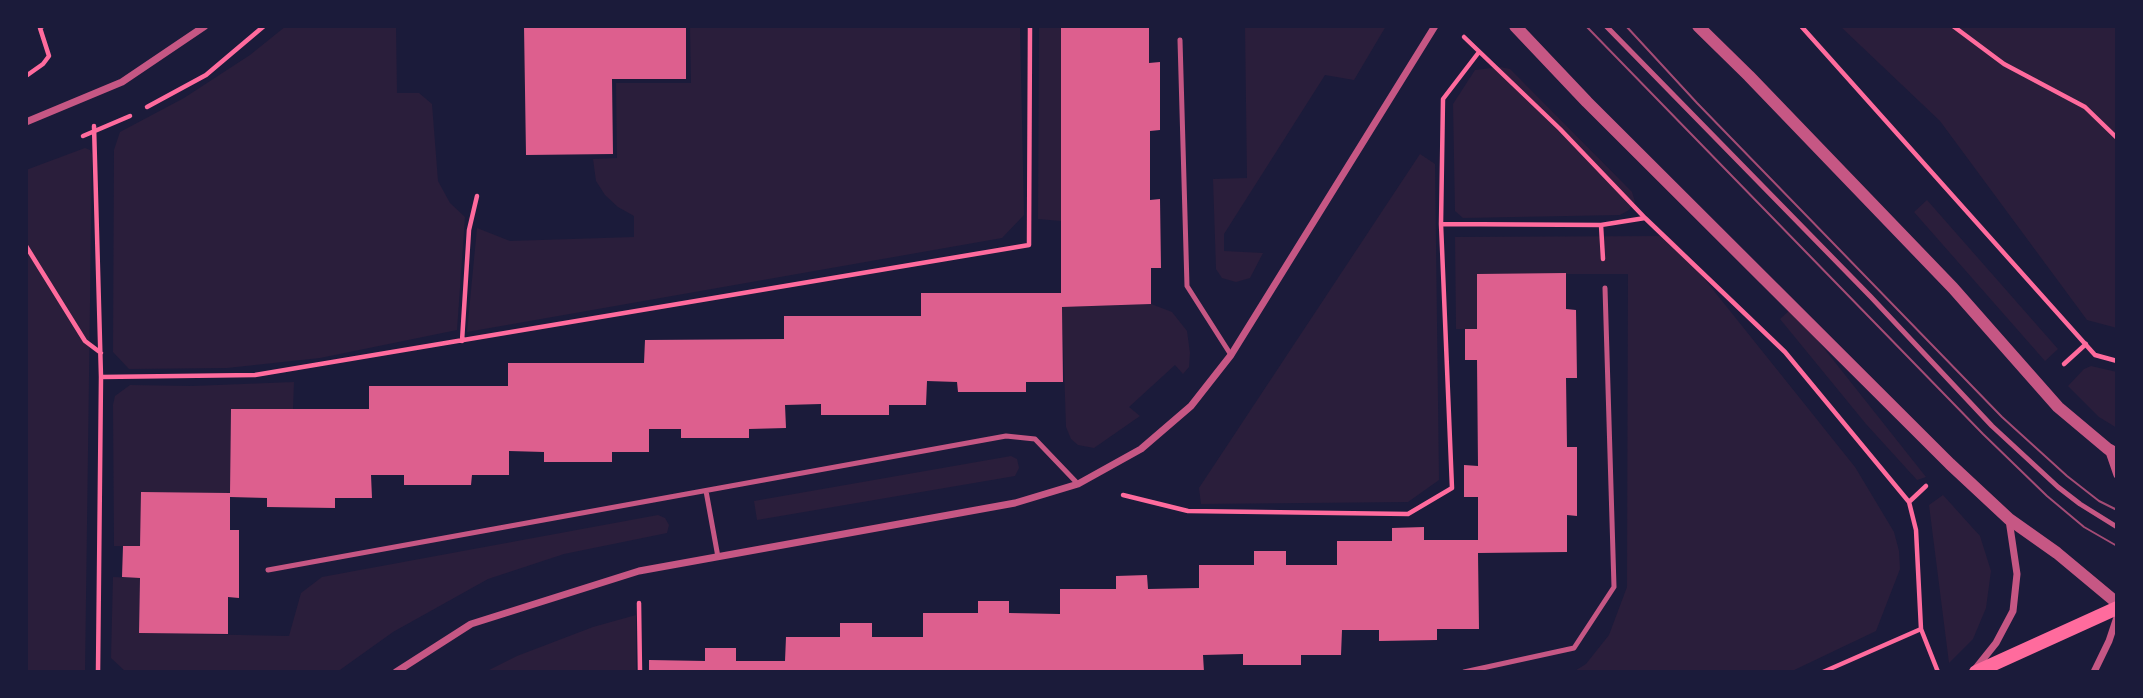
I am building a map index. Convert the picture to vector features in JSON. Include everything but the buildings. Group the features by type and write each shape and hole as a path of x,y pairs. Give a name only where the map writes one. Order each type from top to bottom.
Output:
{"main road":[{"path":"1975,672 2117,606"}],"street":[{"path":"26,122 122,82 205,26"},
{"path":"396,672 471,624 639,571 1015,503 1078,484 1141,449 1191,406 1231,355 1435,26"},
{"path":"1516,26 1587,102 1950,464 2009,519 2057,553 2117,606"},
{"path":"1698,26 1953,288 2059,407 2112,452 2117,475"},
{"path":"1975,672 1996,643 2013,611 2017,574 2009,519"},
{"path":"2094,672 2117,617"}],"lane":[{"path":"1606,26 1861,287 1992,426 2057,487 2117,527"},
{"path":"1180,40 1187,286 1231,355"},
{"path":"1464,672 1574,648 1614,587 1605,288"},
{"path":"268,570 1006,436 1035,439 1078,484"},
{"path":"706,491 718,557"}],"path":[{"path":"101,377 255,375 1029,245 1030,26"},
{"path":"1801,26 2095,355 2117,361"},
{"path":"1953,26 2004,64 2085,107 2117,138"},
{"path":"26,76 43,64 49,55 40,27"},
{"path":"1462,35 1784,352 1909,502 1916,530 1921,629 1938,672"},
{"path":"1078,484 1188,512 1408,514 1452,488 1441,224 1443,99 1479,52"},
{"path":"94,94 101,353 98,672"},
{"path":"462,341 469,230 477,196"},
{"path":"1441,224 1601,225 1645,218"},
{"path":"26,246 85,341 101,353"},
{"path":"639,571 640,672"},
{"path":"1823,672 1921,629"}],"shaded area":[{"path":"286,26 396,26 397,93 419,93 432,104 438,181 450,203 465,217 457,330 320,358 227,368 129,369 113,352 114,150 120,132 184,98 250,55"},
{"path":"690,26 1020,26 1024,215 1002,238 467,332 477,228 510,241 634,237 634,216 605,195 596,181 593,159 617,158 616,83 691,83"},
{"path":"1039,26 1061,26 1061,221 1038,219"},
{"path":"1245,26 1386,26 1354,80 1325,75 1224,234 1224,251 1263,253 1250,278 1236,282 1222,278 1216,269 1213,179 1247,178"},
{"path":"1840,26 2117,26 2117,328 2087,320 1940,121"},
{"path":"1500,67 1510,69 1632,192 1635,202 1629,210 1620,215 1463,218 1455,211 1453,104 1475,70"},
{"path":"85,148 90,150 92,155 85,672 26,672 26,170"},
{"path":"1420,154 1435,164 1439,480 1408,502 1201,504 1199,488"},
{"path":"1927,200 2058,349 2045,361 1914,212"},
{"path":"1668,236 1855,467 1894,532 1900,569 1876,631 1790,672 1573,672 1586,664 1609,635 1627,587 1628,274 1477,274 1477,329 1456,329 1455,237"},
{"path":"1151,304 1172,312 1187,331 1189,367 1183,374 1175,365 1129,407 1140,416 1094,448 1078,445 1071,439 1066,427 1062,307"},
{"path":"1792,308 1926,477 1917,480 1866,424 1780,319"},
{"path":"2091,366 2117,372 2117,428 2099,417 2068,386 2084,369"},
{"path":"294,382 293,409 231,409 230,493 142,492 140,546 114,546 115,396 130,385 192,386"},
{"path":"1011,456 1017,459 1019,468 1015,476 757,520 754,501"},
{"path":"1943,495 1980,536 1991,571 1986,608 1973,639 1949,663 1929,505"},
{"path":"658,515 665,518 669,525 667,533 564,554 488,579 393,632 337,672 126,672 111,658 113,577 140,578 139,633 289,636 301,593 322,577"},
{"path":"636,615 636,672 485,672 517,656 593,627"}],"tram line":[{"path":"1586,26 1983,434 2047,496 2084,527 2117,546"},
{"path":"1626,26 1697,103 2002,417 2067,476 2099,501 2117,510"}]}
